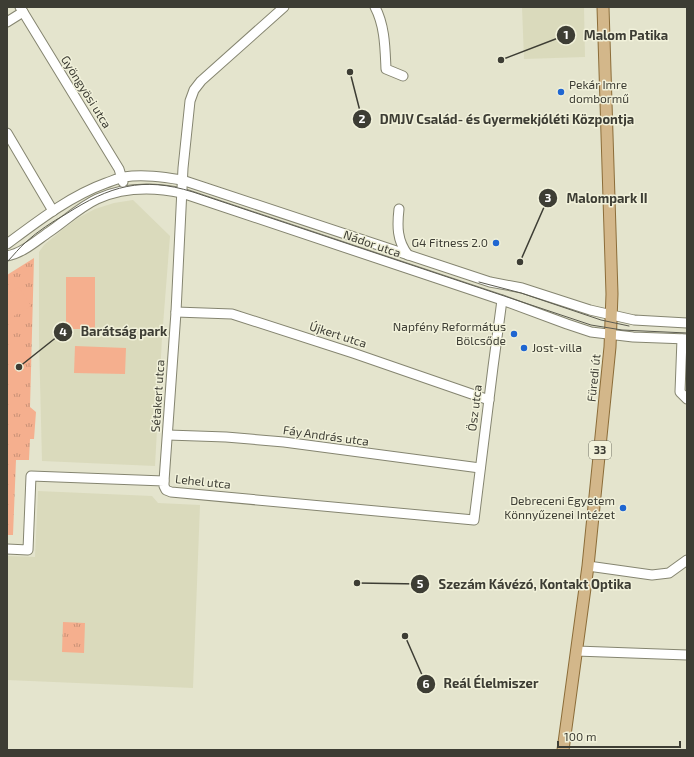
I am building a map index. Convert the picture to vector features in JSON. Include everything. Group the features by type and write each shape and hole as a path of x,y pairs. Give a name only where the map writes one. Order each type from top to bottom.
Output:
{"main road":[{"name":"Füredi út","path":"563,750 588,566 610,334 612,294 603,7"}],"street":[{"path":"375,7 381,18 384,32 386,69 403,76"},
{"name":"Sétakert utca","path":"164,482 176,312 182,180 190,100 200,81 279,8"},
{"path":"7,22 22,10"},
{"name":"Gyöngyösi utca","path":"22,10 119,168 123,177 124,191"},
{"path":"7,133 54,211"},
{"name":"Nádor utca","path":"7,244 54,211 92,188 123,177 165,177 182,180 490,282 522,288 590,310 634,320 687,323"},
{"name":"Nádor utca","path":"7,256 14,255 33,244 79,210 96,200 124,191 157,189 182,193 502,300 591,332 633,337 685,339"},
{"path":"399,209 397,222 398,238 402,248 408,255"},
{"path":"381,260 384,248"},
{"name":"Ösz utca","path":"474,520 502,300"},
{"name":"Újkert utca","path":"176,312 232,314 360,355 489,400"},
{"path":"685,339 680,392 687,399"},
{"name":"Fáy András utca","path":"168,435 226,437 284,442 480,468"},
{"name":"Lehel utca","path":"7,549 28,550 31,476 164,482 166,490 171,492 474,520"},
{"path":"588,566 652,575 670,573 687,560"},
{"path":"576,651 687,656"}],"shaded area":[{"path":"522,7 584,7 585,57 524,59"},
{"path":"133,200 170,236 162,338 155,466 42,461 39,340 39,252 44,245 78,218 95,209 114,203"},
{"path":"38,491 152,496 158,503 200,505 193,688 7,680 7,556 35,557"}],"green space":[{"path":"34,258 30,407 36,412 34,439 30,439 29,460 16,460 13,535 7,535 7,275"},
{"path":"66,277 95,277 95,329 66,329"},
{"path":"19,287 31,306 7,320 7,294"},
{"path":"10,342 22,342 22,383 10,383"},
{"path":"75,346 126,348 125,374 74,373"},
{"path":"63,622 85,623 84,653 62,652"}],"tram line":[{"path":"7,262 23,244 40,230 97,196 127,186 158,185 175,187 193,192 591,325 622,330 687,333"},
{"path":"479,282 521,293 601,320 629,326"}],"place":[{"name":"Malom Patika","path":"501,60"},
{"name":"DMJV Család- és Gyermekjóléti Központja","path":"350,72"},
{"name":"Pekár Imre dombormű","path":"561,92"},
{"name":"G4 Fitness 2.0","path":"496,243"},
{"name":"Malompark II","path":"520,262"},
{"name":"Napfény Református Bölcsőde","path":"514,334"},
{"name":"Jost-villa","path":"524,348"},
{"name":"Barátság park","path":"19,367"},
{"name":"Debreceni Egyetem Könnyűzenei Intézet","path":"623,508"},
{"name":"Szezám Kávézó, Kontakt Optika","path":"357,583"},
{"name":"Reál Élelmiszer","path":"405,636"}]}
